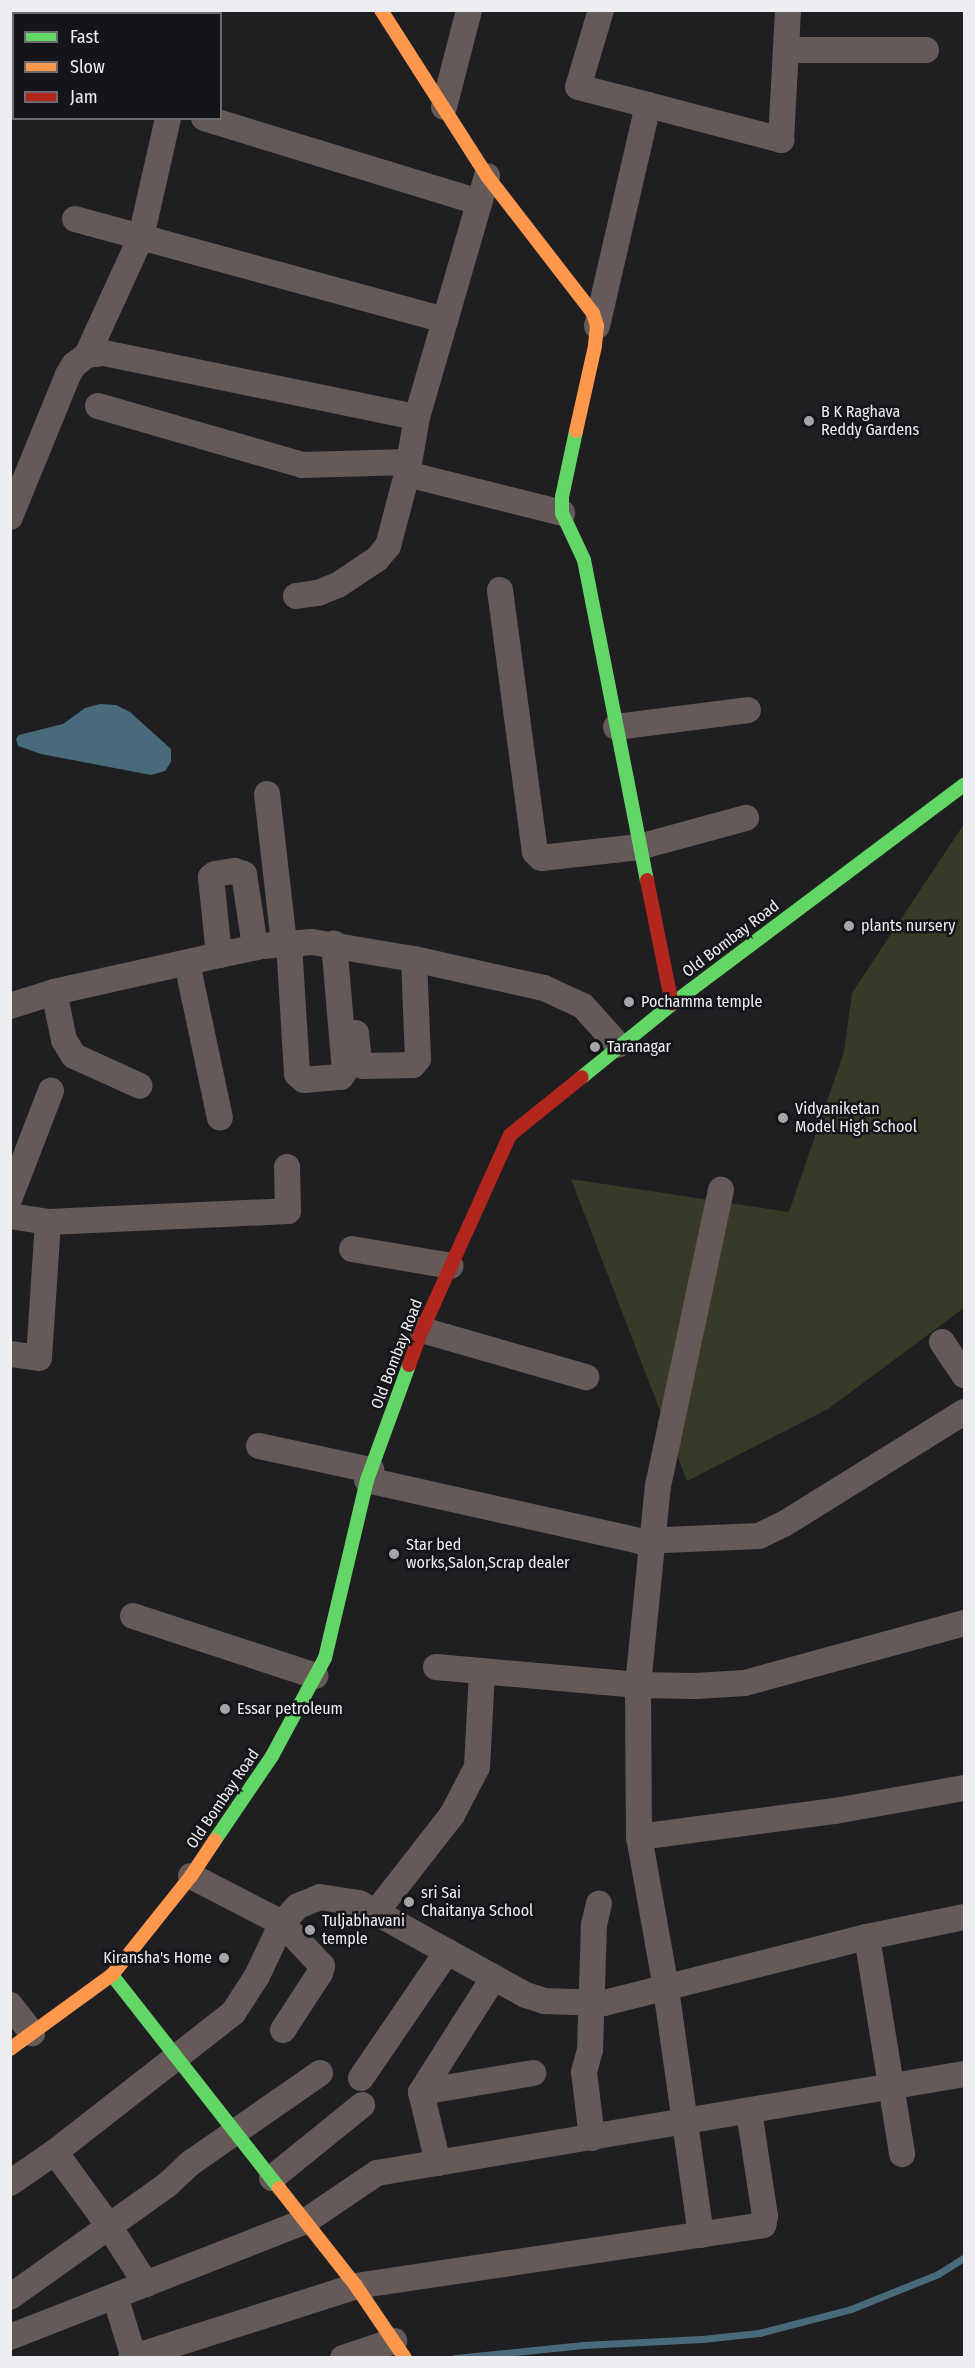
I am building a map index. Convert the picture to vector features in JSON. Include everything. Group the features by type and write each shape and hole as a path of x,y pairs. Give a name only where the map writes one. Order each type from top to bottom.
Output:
{"main road":[{"path":"381,10 488,176 586,303 597,326 562,497 562,513 565,524 584,560 639,847 672,1004"},
{"name":"Old Bombay Road","path":"10,2049 112,1975 191,1876 272,1756 325,1658 369,1475 422,1330 510,1135 618,1045 964,784"},
{"path":"112,1975 356,2286 401,2351"}],"street":[{"path":"444,107 469,10"},
{"path":"601,10 578,87 781,140 788,10"},
{"path":"786,50 926,50"},
{"path":"597,326 648,105"},
{"path":"10,517 68,375 74,365 87,355 141,237 168,120"},
{"path":"211,120 479,202"},
{"path":"296,596 318,593 338,585 384,554 408,468 417,417 488,176"},
{"path":"75,219 445,320"},
{"path":"87,355 104,353 417,417"},
{"path":"98,406 302,465 408,468 562,513"},
{"path":"500,590 536,852 541,858 639,847 746,818"},
{"path":"616,727 748,710"},
{"path":"267,795 286,943 297,1074 304,1080 341,1077 345,1071 341,945"},
{"path":"219,955 211,877 215,874 235,871 244,874 255,947"},
{"path":"10,1006 54,992 255,947 286,943 341,945 544,988 583,1006 618,1045"},
{"path":"341,945 359,1061 363,1066 413,1065 418,1059 414,959"},
{"path":"187,963 220,1118"},
{"path":"54,992 64,1040 74,1056 140,1086"},
{"path":"10,1197 51,1091"},
{"path":"10,1216 48,1222 288,1211 287,1167"},
{"path":"701,2235 687,2122 639,1837 638,1685 658,1486 721,1190"},
{"path":"10,1354 39,1358 48,1222"},
{"path":"352,1249 451,1266"},
{"path":"422,1330 586,1377"},
{"path":"942,1342 964,1376"},
{"path":"259,1446 616,1536 640,1540 759,1536 784,1524 964,1412"},
{"path":"133,1616 315,1676"},
{"path":"436,1667 638,1685 696,1686 745,1683 964,1623"},
{"path":"377,1911 452,1815 477,1767 482,1671"},
{"path":"639,1837 835,1811 964,1788"},
{"path":"191,1876 282,1923 322,1966 320,1973 283,2030"},
{"path":"10,2183 55,2152 232,2013 257,1976 282,1923 298,1906 320,1897 359,1903 377,1911 526,1995 544,2001 604,2002 867,1937 964,1917"},
{"path":"591,2138 584,2072 590,2050 594,1925 599,1904"},
{"path":"867,1937 902,2154"},
{"path":"361,2078 447,1952"},
{"path":"438,2163 421,2091 494,1977"},
{"path":"10,2005 32,2033"},
{"path":"10,2297 167,2185 192,2162 320,2073"},
{"path":"421,2091 533,2073"},
{"path":"10,2337 306,2221 377,2174 964,2074"},
{"path":"272,2178 362,2105"},
{"path":"115,2296 133,2357 356,2286 765,2224 749,2111"},
{"path":"55,2152 109,2226 146,2284"},
{"path":"343,2358 401,2351"}],"green space":[{"path":"964,824 964,1308 828,1409 687,1481 571,1179 789,1212 844,1052 852,993"}],"water":[{"path":"100,704 116,705 130,712 171,749 171,762 165,771 151,775 41,754 18,746 16,739 19,735 63,724 85,708"}],"waterway":[{"path":"455,2358 583,2345 702,2339 759,2333 851,2309 938,2274 964,2258"}],"traffic: fast":[{"path":"576,431 562,497 562,513 584,560 647,880"},
{"path":"582,1077 672,1004 964,785"},
{"path":"215,1840 272,1756 325,1658 367,1480 409,1365"},
{"path":"112,1975 279,2188"}],"traffic: slow":[{"path":"381,10 487,176 593,313 597,326 595,346 576,431"},
{"path":"10,2049 112,1975 191,1876 215,1840"},
{"path":"279,2188 356,2286 405,2358"}],"traffic: jam":[{"path":"647,880 672,1004"},
{"path":"409,1365 422,1330 510,1135 582,1077"}],"place":[{"name":"B K Raghava Reddy Gardens","path":"809,421"},
{"name":"plants nursery","path":"849,926"},
{"name":"Pochamma temple","path":"629,1002"},
{"name":"Taranagar","path":"595,1047"},
{"name":"Vidyaniketan Model High School","path":"783,1118"},
{"name":"Star bed works,Salon,Scrap dealer","path":"394,1554"},
{"name":"Essar petroleum","path":"225,1709"},
{"name":"sri Sai Chaitanya School","path":"409,1902"},
{"name":"Tuljabhavani temple","path":"310,1930"},
{"name":"Kiransha's Home","path":"224,1958"}]}
